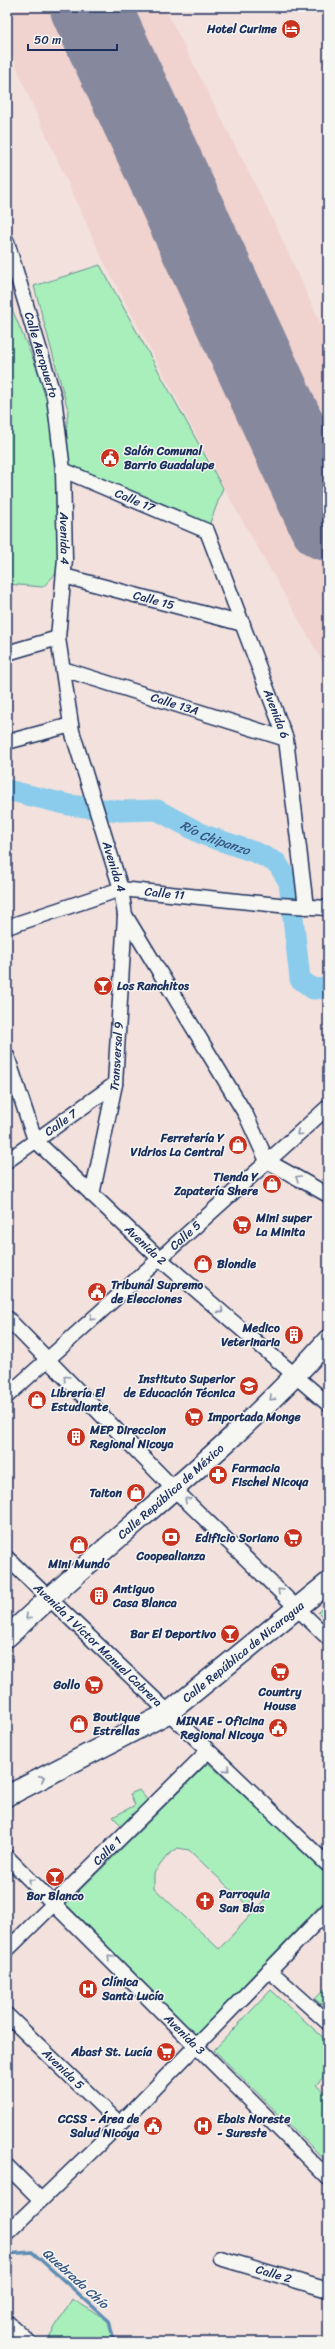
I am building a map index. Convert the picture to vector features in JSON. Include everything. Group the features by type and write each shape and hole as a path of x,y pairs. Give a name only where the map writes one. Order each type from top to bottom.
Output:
{"main road":[{"name":"Calle República de México","path":"7,1637 49,1597 174,1488 296,1376 328,1340"},
{"name":"Calle República de Nicaragua","path":"7,1796 168,1713 328,1583"}],"street":[{"name":"Calle Aeropuerto","path":"7,242 54,397 63,470"},
{"name":"Calle 17","path":"63,470 207,531"},
{"name":"Avenida 4","path":"63,470 64,576 58,638 71,725 121,888 125,915 246,1115 267,1161"},
{"name":"Avenida 6","path":"207,531 286,739 302,907"},
{"name":"Calle 15","path":"64,576 243,624"},
{"path":"7,653 58,638"},
{"name":"Calle 13A","path":"63,669 286,739"},
{"path":"7,742 71,725"},
{"name":"Calle 11","path":"7,927 121,888 279,905 328,908"},
{"name":"Transversal 9","path":"92,1195 115,1084 125,915"},
{"name":"Avenida 2","path":"7,1056 35,1140 160,1258 328,1404"},
{"name":"Calle 7","path":"7,1161 115,1084"},
{"name":"Calle 5","path":"7,1396 328,1107"},
{"path":"267,1161 328,1195"},
{"path":"7,1318 174,1488 299,1608 328,1638"},
{"name":"Avenida 1 Víctor Manuel Cabrera","path":"7,1558 328,1865"},
{"name":"Calle 1","path":"7,1950 208,1751"},
{"name":"Avenida 3","path":"7,1857 197,2045 328,2178"},
{"path":"7,2233 120,2124 328,1910"},
{"path":"269,1970 328,2023"},
{"name":"Avenida 5","path":"7,2015 120,2124"},
{"path":"7,2166 41,2200"},
{"name":"Calle 2","path":"220,2258 328,2290"},
{"path":"7,2322 30,2342"}],"shaded area":[{"path":"7,7 164,7 273,220 328,340 328,671 234,506 102,258 25,88 7,41"}],"green space":[{"path":"100,265 223,488 207,531 63,470 68,410 34,286"},
{"path":"7,297 50,400 56,473 60,569 43,587 7,584"},
{"path":"328,1603 328,1622 318,1612"},
{"path":"208,1763 328,1873 328,1897 196,2035 66,1904","holes":["178,1848 189,1850 247,1905 262,1890 269,1896 219,1949 154,1888 154,1873 167,1856"]},
{"path":"139,1790 149,1802 123,1827 113,1817 135,1805 130,1794"},
{"path":"328,1986 328,2010 315,1999"},
{"path":"271,1990 328,2042 328,2072 316,2085 328,2096 328,2163 214,2050"},
{"path":"72,2299 109,2321 114,2342 46,2342"}],"waterway":[{"name":"Río Chipanzo","path":"7,790 69,805 121,811 157,810 204,835 257,853 277,863 289,882 300,979 313,989 328,988"},
{"name":"Quebrada Chío","path":"7,2254 32,2252 109,2321 114,2342"}],"runway":[{"path":"90,7 328,521"}],"place":[{"name":"Hotel Curime","path":"291,29"},
{"name":"Salón Comunal Barrio Guadalupe","path":"110,458"},
{"name":"Los Ranchitos","path":"103,986"},
{"name":"Ferretería Y Vidrios La Central","path":"238,1145"},
{"name":"Tienda Y Zapatería Shere","path":"272,1184"},
{"name":"Mini super La Minita","path":"242,1225"},
{"name":"Blondie","path":"203,1264"},
{"name":"Tribunal Supremo de Elecciones","path":"97,1292"},
{"name":"Medico Veterinaria","path":"294,1335"},
{"name":"Instituto Superior de Educación Técnica","path":"249,1386"},
{"name":"Librería El Estudiante","path":"37,1400"},
{"name":"Importada Monge","path":"194,1417"},
{"name":"MEP Direccion Regional Nicoya","path":"76,1437"},
{"name":"Farmacia Fischel Nicoya","path":"218,1475"},
{"name":"Taiton","path":"136,1493"},
{"name":"Coopealianza","path":"171,1537"},
{"name":"Edificio Soriano","path":"293,1538"},
{"name":"Mini Mundo","path":"79,1545"},
{"name":"Antiguo Casa Blanca","path":"99,1596"},
{"name":"Bar El Deportivo","path":"230,1634"},
{"name":"Country House","path":"280,1672"},
{"name":"Gollo","path":"94,1685"},
{"name":"Boutique Estrellas","path":"79,1724"},
{"name":"MINAE - Oficina Regional Nicoya","path":"278,1728"},
{"name":"Bar Blanco","path":"55,1877"},
{"name":"Parroquia San Blas","path":"205,1901"},
{"name":"Clínica Santa Lucía","path":"88,1989"},
{"name":"Abast St. Lucía","path":"166,2052"},
{"name":"CCSS - Área de Salud Nicoya","path":"153,2126"},
{"name":"Ebais Noreste - Sureste","path":"203,2126"}]}
